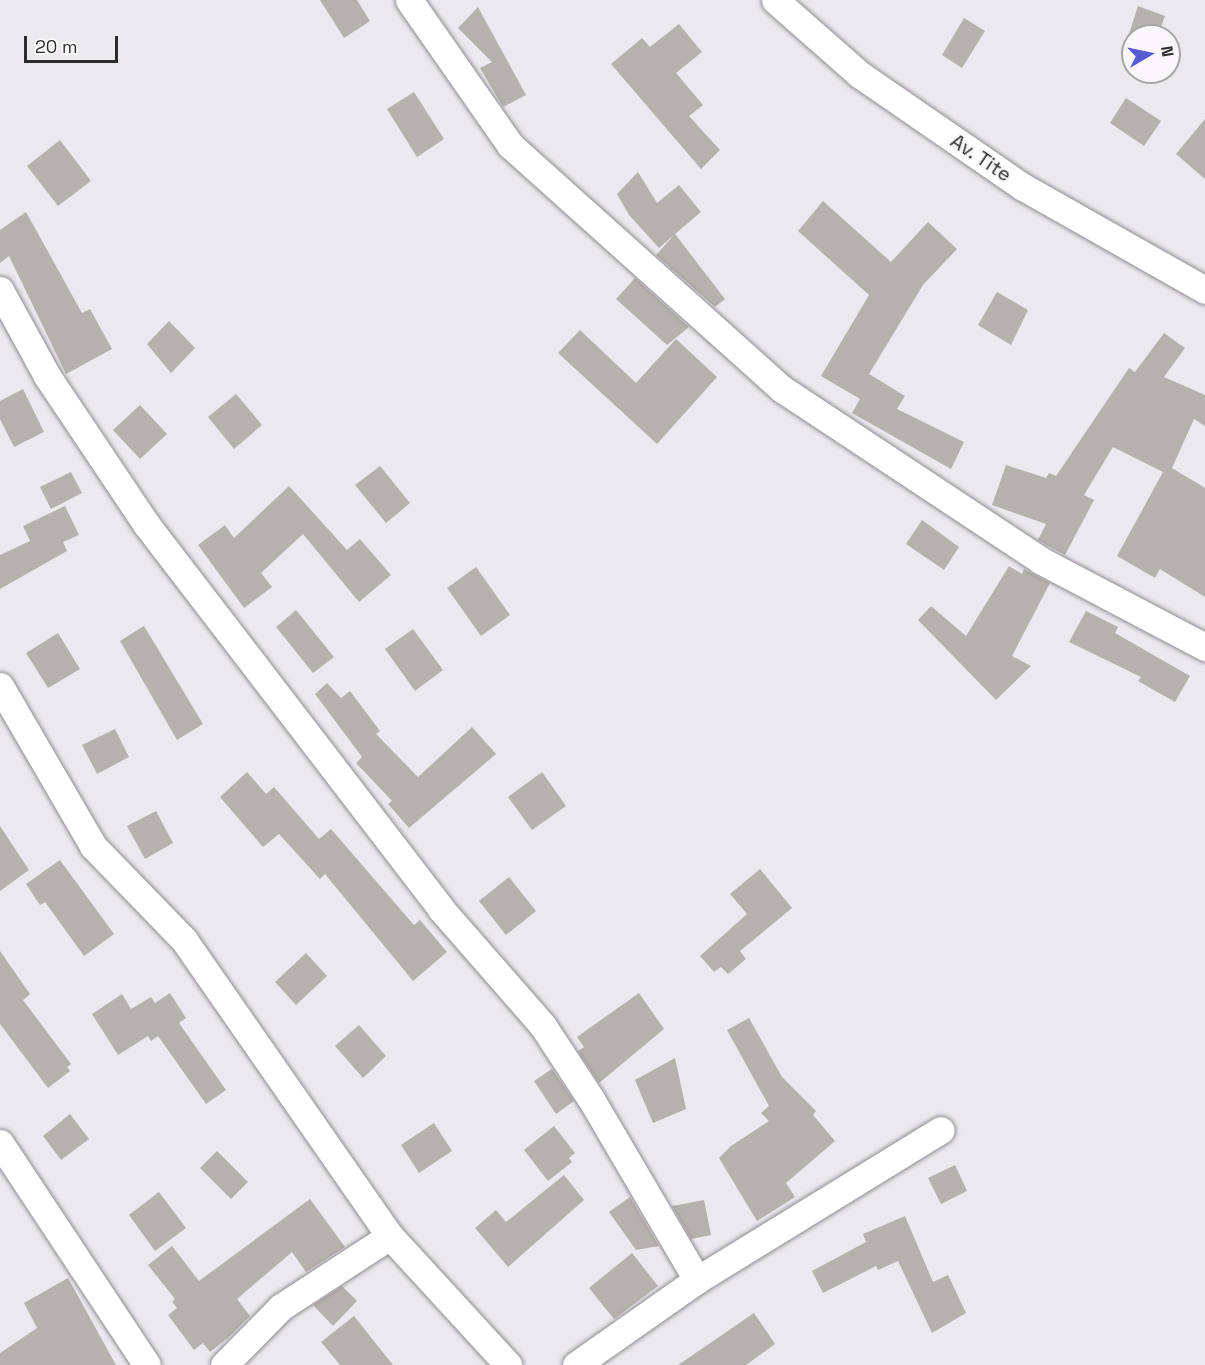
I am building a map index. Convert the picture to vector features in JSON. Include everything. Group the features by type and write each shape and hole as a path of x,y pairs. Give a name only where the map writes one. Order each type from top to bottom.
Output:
{"street":[{"path":"408,0 510,145 782,388 1040,560 1205,647"},
{"name":"Av. Tite","path":"775,0 859,74 1023,187 1205,290"},
{"path":"0,290 47,376 146,524 441,909 543,1026 591,1099 696,1280"},
{"path":"0,686 93,846 184,940 390,1236 508,1365"},
{"path":"576,1365 696,1280 941,1130"},
{"path":"0,1143 147,1365"},
{"path":"224,1365 281,1307 390,1236"}],"building":[{"path":"320,0 357,0 370,21 344,38"},
{"path":"1138,6 1165,16 1162,24 1132,24"},
{"path":"478,7 526,95 503,107 480,68 492,62 458,28"},
{"path":"964,18 985,31 962,68 942,55"},
{"path":"679,24 702,52 676,73 703,105 689,116 720,150 701,169 611,64 642,38 650,47"},
{"path":"414,92 444,139 417,157 387,109"},
{"path":"1126,98 1161,121 1144,146 1110,123"},
{"path":"1205,119 1205,179 1176,154"},
{"path":"60,140 91,181 58,206 27,166"},
{"path":"638,172 657,203 679,185 701,212 675,234 725,299 715,307 656,255 674,235 659,248 629,215 617,194"},
{"path":"823,201 891,262 928,222 957,249 923,285 869,374 905,396 897,409 964,442 951,469 852,413 860,399 821,376 869,295 798,231"},
{"path":"26,212 82,313 90,309 112,349 66,374 9,256 0,263 0,230"},
{"path":"635,278 689,327 667,345 616,299"},
{"path":"997,292 1028,310 1011,345 978,325"},
{"path":"169,321 195,348 171,373 147,344"},
{"path":"580,330 636,383 676,339 717,377 657,444 558,353"},
{"path":"1164,333 1185,348 1164,377 1205,395 1205,426 1194,419 1172,468 1205,488 1205,597 1160,569 1155,578 1117,556 1163,472 1113,447 1084,495 1094,500 1065,555 1038,540 1046,524 992,505 1006,465 1046,478 1049,473 1056,476 1129,368 1135,372"},
{"path":"23,389 44,432 14,447 0,419 0,401"},
{"path":"236,394 262,425 234,449 208,417"},
{"path":"140,405 167,434 140,459 113,430"},
{"path":"380,466 410,503 386,523 355,485"},
{"path":"71,472 82,493 51,509 40,487"},
{"path":"289,486 347,550 360,539 391,575 359,602 303,534 261,573 272,587 244,608 198,545 225,525 234,538"},
{"path":"65,506 79,535 63,542 67,551 0,589 0,555 30,541 23,526"},
{"path":"922,520 959,547 944,570 906,544"},
{"path":"1009,566 1022,574 1024,569 1050,583 1012,656 1031,666 996,700 918,620 931,606 966,636"},
{"path":"476,567 510,615 481,636 447,588"},
{"path":"296,610 334,657 313,673 276,627"},
{"path":"1086,611 1118,627 1115,633 1190,676 1175,702 1138,681 1141,677 1069,642"},
{"path":"144,626 203,724 177,740 120,641"},
{"path":"413,629 443,670 415,691 385,649"},
{"path":"58,633 80,669 48,688 26,653"},
{"path":"327,683 341,698 350,691 380,731 376,734 418,777 472,727 496,754 409,828 388,804 392,801 356,763 362,757 315,694"},
{"path":"115,729 129,757 97,774 82,745"},
{"path":"247,772 266,794 274,787 319,839 331,829 414,925 420,920 447,952 413,981 325,874 320,879 279,834 263,847 220,797"},
{"path":"542,772 566,806 532,830 508,797"},
{"path":"156,811 173,843 145,859 127,826"},
{"path":"0,826 29,870 0,891"},
{"path":"60,860 114,934 84,956 45,902 40,905 26,884"},
{"path":"760,869 792,908 740,951 746,959 728,974 721,967 714,972 700,956 747,914 730,894"},
{"path":"509,877 536,911 506,935 479,901"},
{"path":"0,951 30,994 23,1000 71,1064 67,1067 70,1071 48,1088 0,1024"},
{"path":"306,953 327,976 296,1005 275,982"},
{"path":"170,993 186,1018 179,1023 226,1090 206,1104 158,1036 151,1041 148,1036 118,1055 92,1014 122,994 131,1009 151,997 155,1003"},
{"path":"639,993 664,1029 599,1083 578,1051 584,1047 577,1037"},
{"path":"749,1018 782,1077 816,1111 813,1115 835,1141 786,1183 795,1197 757,1221 719,1158 731,1146 769,1121 761,1113 769,1106 727,1030"},
{"path":"359,1025 386,1056 363,1078 335,1046"},
{"path":"675,1058 686,1109 653,1123 635,1080"},
{"path":"552,1069 574,1101 556,1114 534,1081"},
{"path":"70,1114 89,1139 61,1160 43,1136"},
{"path":"434,1123 452,1151 419,1173 401,1145"},
{"path":"554,1126 575,1153 569,1158 572,1162 548,1181 524,1150"},
{"path":"217,1151 248,1182 231,1199 200,1168"},
{"path":"955,1165 967,1191 941,1204 928,1178"},
{"path":"564,1175 584,1200 508,1267 475,1228 496,1210 506,1222"},
{"path":"159,1192 186,1228 155,1251 129,1215"},
{"path":"630,1197 659,1246 636,1250 609,1212"},
{"path":"310,1199 345,1247 306,1272 292,1252 237,1299 250,1316 229,1337 210,1352 203,1343 194,1350 168,1315 177,1308 172,1302 175,1299 148,1265 172,1246 199,1281"},
{"path":"704,1200 711,1235 691,1239 672,1206"},
{"path":"905,1216 933,1282 948,1275 966,1313 932,1333 898,1261 878,1270 876,1266 823,1293 812,1271 866,1242 863,1234"},
{"path":"632,1253 658,1286 614,1319 589,1288"},
{"path":"68,1278 116,1365 0,1365 0,1353 37,1328 24,1303"},
{"path":"342,1286 357,1301 333,1326 313,1305"},
{"path":"754,1313 775,1344 746,1365 678,1365"},
{"path":"354,1316 393,1365 340,1365 321,1342"}]}
